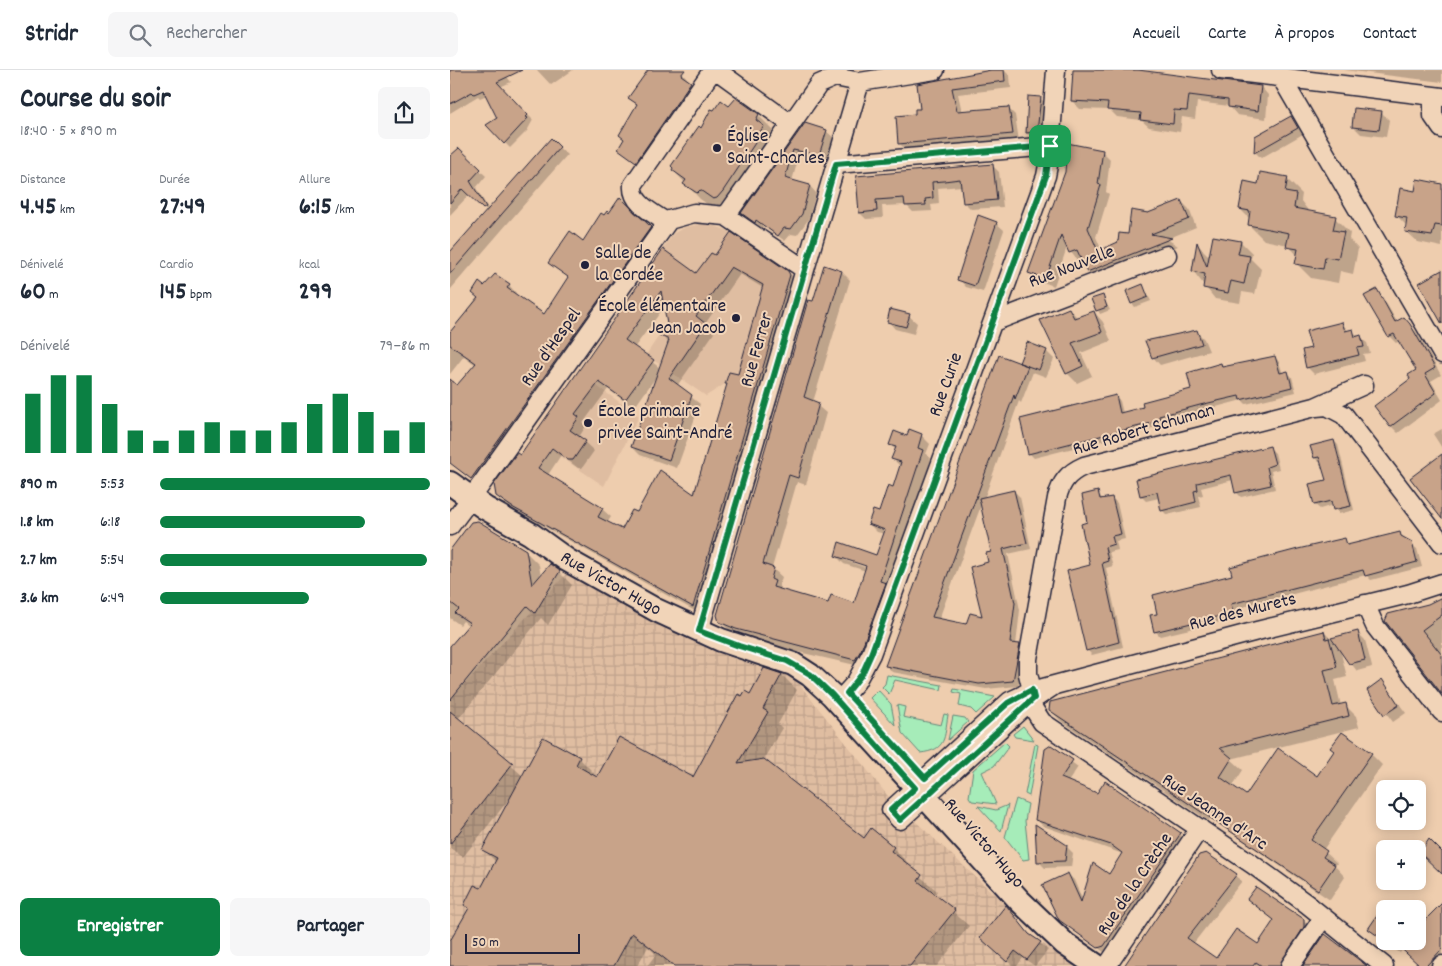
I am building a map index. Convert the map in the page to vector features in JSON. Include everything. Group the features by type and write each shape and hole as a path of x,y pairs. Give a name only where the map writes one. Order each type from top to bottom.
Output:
{"main road":[{"name":"Rue Victor Hugo","path":"456,487 531,534 567,560 699,631 779,658 810,674 843,698 925,788 1009,890 1065,944 1097,966"}],"street":[{"path":"726,216 819,84 835,77 860,82 935,70"},
{"name":"Rue Curie","path":"843,698 862,674 871,654 1046,176 1056,70"},
{"path":"1221,70 1438,97 1433,116 1442,129"},
{"path":"791,124 719,72 700,74 633,185 634,195 638,201 666,222 687,214 703,213 726,216 804,269"},
{"path":"1281,77 1442,354"},
{"name":"Rue Ferrer","path":"699,631 860,82"},
{"path":"836,164 1050,146"},
{"name":"Rue d'Hespel","path":"450,526 456,487 666,222"},
{"name":"Rue Nouvelle","path":"993,322 1166,255"},
{"name":"Rue Robert Schuman","path":"1030,696 1028,659 1056,498 1061,484 1068,475 1084,466 1315,407 1364,385"},
{"path":"1315,407 1327,406 1344,415 1442,543"},
{"name":"Rue des Murets","path":"925,788 1030,696 1055,685 1417,592 1442,582"},
{"path":"1365,604 1375,626 1442,712"},
{"name":"Rue Jeanne d'Arc","path":"1030,696 1042,722 1278,883 1384,966"},
{"name":"Rue de la Crèche","path":"1107,966 1200,828"},
{"path":"1290,966 1323,918"}],"shaded area":[{"name":"École élémentaire Jean Jacob","path":"701,224 715,226 731,232 741,268 754,248 788,270 790,275 756,392 725,384 706,396 646,355 675,312 637,286 674,233 686,227"},
{"name":"École primaire privée Saint-André","path":"577,372 639,416 604,486 555,453 556,448 535,433"},
{"path":"566,574 611,599 735,659 789,671 887,795 1007,906 1029,934 1075,966 450,966 450,700"}],"green space":[{"path":"887,675 942,685 941,690 895,680 889,694 882,687 885,684"},
{"path":"954,689 995,697 976,714 971,709 959,706 961,694 953,692"},
{"path":"878,690 891,704 895,725 870,698"},
{"path":"897,705 905,707 903,717 941,725 944,714 948,715 945,736 940,746 920,753 902,733"},
{"path":"953,716 965,718 968,722 948,740"},
{"path":"1023,726 1034,740 1015,737 1013,734"},
{"path":"1005,742 1009,746 994,766 982,772 996,804 972,801 969,797 973,770"},
{"path":"1035,744 1038,745 1029,796 1025,794"},
{"path":"1016,799 1028,804 1025,821 1029,859 1023,860 1005,837"},
{"path":"1008,805 1001,831 978,806 996,810"}],"building":[{"path":"450,70 522,70 497,82 528,115 526,117 528,118 504,144 486,125 497,118 483,90 474,94 472,92 450,104"},
{"path":"648,70 685,70 681,75 691,82 636,162 618,149 624,139 619,135 637,104 628,98"},
{"path":"991,70 1004,70 1005,81 952,88 957,111 1009,107 1013,134 898,144 896,116 915,114 915,109 920,109 917,84"},
{"path":"1073,70 1138,70 1261,86 1258,111 1228,107 1228,100 1189,95 1187,111 1174,110 1173,124 1140,120 1141,113 1107,110 1108,103 1071,101"},
{"path":"1028,96 1041,97 1037,132 1026,133"},
{"name":"Église Saint-Charles","path":"736,98 759,114 756,120 764,126 755,139 757,140 723,191 717,198 713,199 700,190 697,193 683,184 686,180 672,170 671,166 699,126 701,128 711,109 714,110 721,100 729,106"},
{"path":"1354,108 1382,111 1379,130 1352,127"},
{"path":"1291,116 1298,128 1254,153 1255,136"},
{"path":"805,123 827,130 819,155 793,150 785,178 810,185 802,214 791,229 784,228 778,236 756,220 755,223 741,213"},
{"path":"551,138 560,147 450,274 450,252"},
{"path":"1067,143 1103,150 1098,184 1101,185 1088,228 1098,251 1118,242 1119,233 1128,234 1131,210 1148,213 1181,200 1189,219 1151,234 1172,238 1087,272 1077,250 1069,253 1061,235 1046,279 1028,273 1065,172"},
{"path":"459,148 481,169 470,181 486,207 483,209 462,189 450,203 450,156"},
{"path":"993,164 997,200 963,203 960,179 932,182 933,198 925,199 926,205 905,206 904,198 876,200 877,211 859,213 856,176"},
{"path":"1260,172 1288,177 1285,192 1296,194 1294,208 1336,216 1333,230 1344,232 1338,259 1325,257 1323,269 1295,264 1298,249 1286,247 1289,233 1248,225 1250,211 1239,209 1244,181 1258,184"},
{"path":"1417,179 1442,184 1442,226 1435,225 1432,236 1405,232 1407,218 1395,216 1400,188 1415,191"},
{"path":"620,197 651,227 471,479 450,463 450,379 457,385 476,363 450,345 450,332 478,298 472,293 479,282 484,286 495,274 510,284 507,288 544,314 568,277 548,263 570,231 583,241 601,213 604,215 607,211 609,213"},
{"path":"978,215 997,222 975,286 957,280"},
{"path":"731,232 788,271 790,275 693,607 512,507 496,496 494,484 517,453 520,455 663,249 696,273 711,253 715,255","holes":["731,267 763,285 738,374 729,372 725,384 727,384 694,494 660,470 637,512 632,510 622,529 598,517 603,508 538,468 552,448 568,460 573,460 586,441 570,430 579,417 575,414 599,382 625,400 654,360 625,340 661,291 667,324 659,335 669,340 631,447 669,460 692,395 669,378 706,324 696,316"]},
{"path":"1213,236 1241,241 1238,254 1250,256 1244,284 1231,281 1228,293 1203,288 1205,274 1192,271 1197,242 1207,267"},
{"path":"824,265 842,271 804,397 819,403 798,478 789,475 763,564 774,568 771,579 775,581 773,587 828,603 831,595 854,603 866,566 835,556 839,542 876,555 885,530 868,524 873,510 879,512 888,485 893,487 901,462 891,459 896,447 889,445 894,431 907,436 909,429 922,434 918,448 923,450 880,581 886,583 861,650 855,660 736,629 719,622 717,615 808,300 813,301"},
{"path":"1442,270 1442,324 1419,283"},
{"path":"1143,284 1148,297 1131,304 1126,291"},
{"path":"1377,289 1395,322 1404,317 1410,324 1435,368 1425,374 1436,393 1390,427 1374,406 1410,379 1408,375 1416,370 1394,334 1388,337 1364,296"},
{"path":"1103,295 1107,307 1096,311 1091,299"},
{"path":"1069,308 1074,318 1094,311 1102,332 1072,343 1083,366 1066,374 1040,320"},
{"path":"890,309 910,314 906,327 887,322"},
{"path":"1342,322 1345,331 1353,329 1355,337 1361,335 1364,347 1357,348 1359,355 1306,368 1302,350 1311,348 1306,331"},
{"path":"1197,330 1202,344 1152,358 1145,341"},
{"path":"1027,342 1047,350 1039,370 1019,363"},
{"path":"999,355 1028,366 1015,399 1014,395 932,617 966,624 970,613 982,616 970,567 988,562 986,553 991,552 979,498 1014,490 1027,543 1003,549 1015,603 1010,643 1020,644 1013,681 979,684 885,666"},
{"path":"1275,356 1280,373 1288,371 1292,387 1240,400 1239,396 1200,405 1159,416 1160,421 1028,454 1020,419 1116,395 1120,413 1143,407 1142,402 1191,389 1187,373 1221,363 1222,367"},
{"path":"1334,440 1351,506 1333,510 1331,501 1314,505 1309,484 1326,480 1319,457 1314,458 1310,446"},
{"path":"1270,446 1275,464 1267,467 1271,485 1235,493 1231,475 1197,483 1198,490 1194,491 1196,502 1161,511 1157,492 1140,496 1136,479"},
{"path":"1442,454 1442,519 1410,478"},
{"path":"1098,491 1100,499 1112,497 1121,534 1112,536 1114,544 1105,547 1108,561 1102,563 1119,642 1086,651 1067,571 1090,565 1081,524 1087,522 1082,495"},
{"path":"478,521 526,550 532,585 550,564 560,571 535,613 527,606 450,700 450,646 470,623 455,613 459,609 450,602 450,550 471,522"},
{"path":"1400,532 1401,536 1412,542 1417,562 1365,576 1363,570 1231,604 1233,613 1154,632 1150,615 1157,614 1153,595 1232,575 1230,567 1298,549 1345,538 1347,545"},
{"path":"1442,597 1442,615 1422,630 1442,655 1442,694 1385,621 1388,614 1428,604"},
{"path":"1324,631 1326,639 1329,638 1337,667 1324,670 1333,706 1346,703 1349,716 1220,748 1232,758 1220,777 1246,795 1278,748 1317,776 1334,751 1330,748 1342,732 1372,753 1311,840 1327,851 1323,857 1335,865 1318,890 1049,710 1050,702"},
{"path":"1358,631 1365,660 1349,664 1331,638"},
{"path":"764,668 782,674 763,709 768,712 738,763 764,759 864,838 871,828 894,847 891,851 922,875 918,881 955,910 910,966 674,966 632,933 614,966 450,966 450,941 469,908 464,905 474,885 481,888 497,858 482,850 543,737 580,757 576,765 597,777 619,737 693,777 738,694 742,696 745,691 750,694"},
{"path":"1382,679 1399,705 1384,715 1367,690"},
{"path":"450,711 513,763 450,844"},
{"path":"1051,745 1073,760 1061,778 1097,793 1105,781 1181,833 1104,946 1098,948 1059,920 1042,885 1068,873 1081,902 1093,863 1109,874 1122,853 1111,845 1035,820 1045,749"},
{"path":"1035,824 1067,845 1065,861 1037,862"},
{"path":"1429,839 1442,852 1442,874 1426,859 1426,844"},
{"path":"1206,853 1237,874 1187,938 1216,958 1236,929 1258,944 1274,920 1247,899 1256,887 1304,919 1304,927 1280,966 1262,966 1256,962 1253,966 1124,966 1199,855"},
{"path":"1442,903 1442,949 1426,966 1420,966 1403,950 1426,950 1426,919"},
{"path":"1006,905 1029,934 1041,942 1027,960 1015,951 1007,962 980,938"},
{"path":"1376,917 1376,935 1368,929"},
{"path":"1325,934 1367,966 1303,966"}],"place":[{"name":"Église Saint-Charles","path":"717,148"},
{"name":"Salle de la Cordée","path":"585,265"},
{"name":"École élémentaire Jean Jacob","path":"736,318"},
{"name":"École primaire privée Saint-André","path":"588,423"}],"route":[{"path":"1050,146 1046,176 871,654 862,674 847,693 925,778 1010,701 1032,690 1034,698 900,820 891,810 915,788 821,684 810,674 787,661 699,631 836,164 1050,146"}]}
